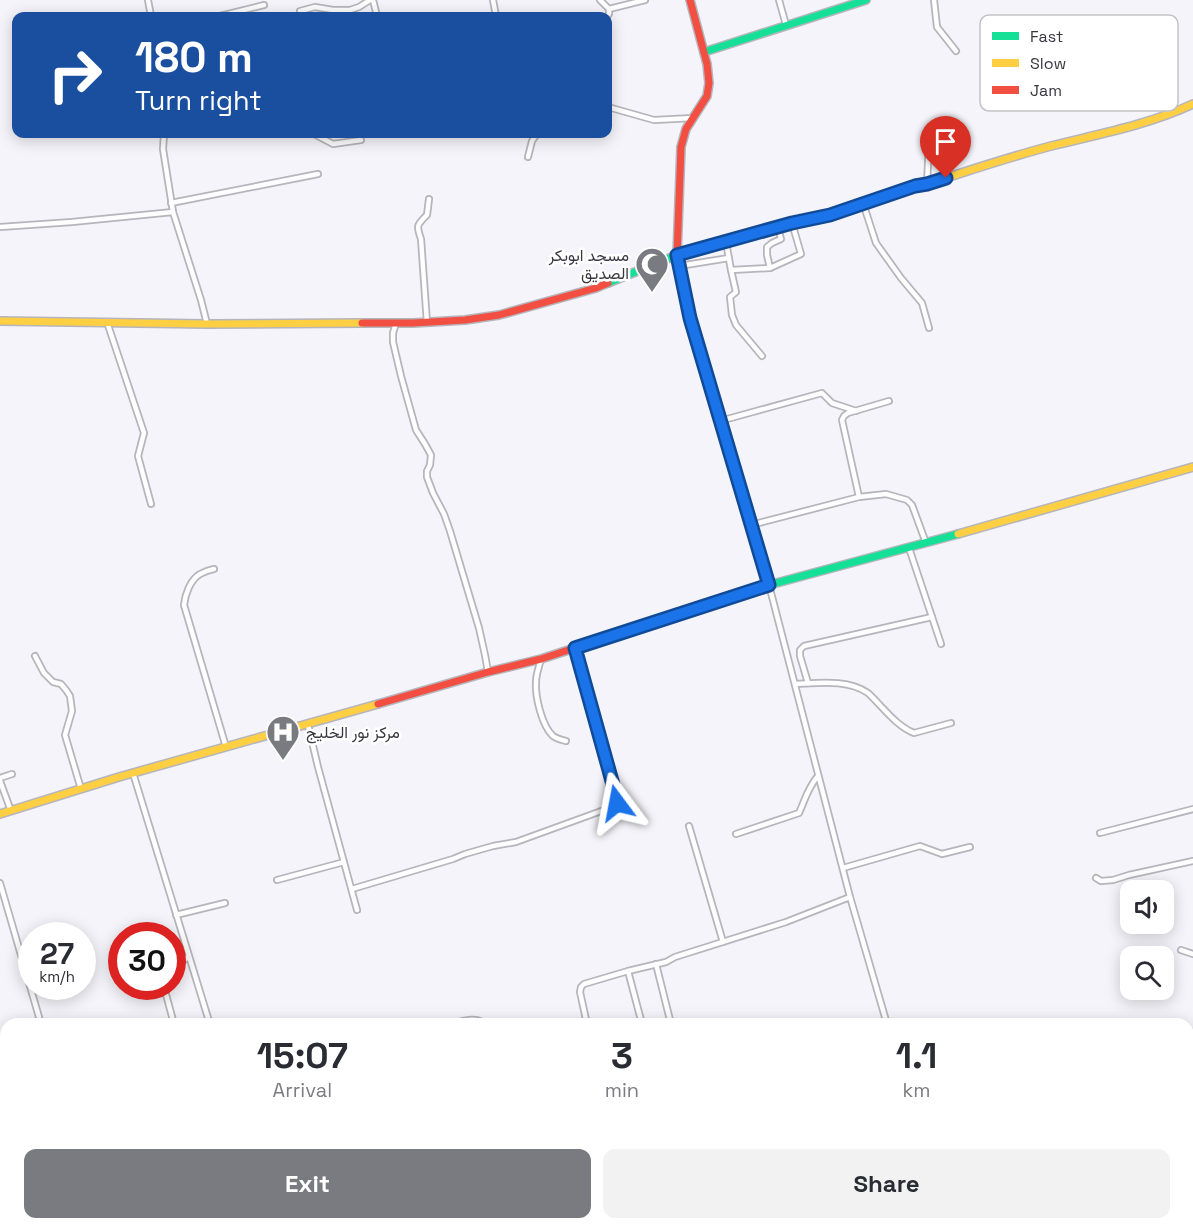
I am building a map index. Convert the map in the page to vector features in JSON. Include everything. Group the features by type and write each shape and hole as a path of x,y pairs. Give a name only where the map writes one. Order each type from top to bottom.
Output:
{"street":[{"path":"300,11 315,7 350,10 372,0"},
{"path":"600,0 609,9 645,0"},
{"path":"690,0 704,52 709,90 703,104 686,129 681,147 677,255 679,266 690,318 769,585 850,897 885,1018"},
{"path":"779,0 786,25"},
{"path":"704,52 866,0"},
{"path":"934,0 937,27 956,51"},
{"path":"236,12 264,5"},
{"path":"1178,111 1193,104"},
{"path":"612,108 654,120 693,118"},
{"path":"0,321 207,324 427,323 499,315 596,288 677,255 792,223 830,215 915,186 1048,147 1143,123 1178,111"},
{"path":"164,138 173,212 207,324"},
{"path":"322,138 333,144 361,140"},
{"path":"528,158 534,138"},
{"path":"927,184 929,143 950,147"},
{"path":"171,203 318,174"},
{"path":"427,323 421,239 417,227 427,215 429,199"},
{"path":"863,203 876,243 922,303 929,328"},
{"path":"0,227 173,212"},
{"path":"731,270 770,268 801,254 792,223"},
{"path":"770,268 767,247 781,239 778,228"},
{"path":"726,242 736,292 730,297 732,315 736,325 762,356"},
{"path":"679,266 729,258"},
{"path":"107,322 144,433 138,456 151,504"},
{"path":"396,322 393,342 401,376 416,430 431,455 427,477 453,539 481,637 488,672"},
{"path":"720,421 822,393 832,402 856,411"},
{"path":"859,497 842,420 848,413 889,401"},
{"path":"0,814 133,773 541,659 769,585 909,548 1193,466"},
{"path":"751,525 859,497 886,494 907,500 912,505 926,543"},
{"path":"909,548 941,644"},
{"path":"214,569 195,578 187,592 184,605 226,747"},
{"path":"808,683 800,656 800,650 804,646 932,617"},
{"path":"352,889 465,854 516,842 615,806 617,799 575,648"},
{"path":"35,656 44,674 53,682 61,684 70,696 72,711 65,735 81,789"},
{"path":"541,659 536,687 544,723 555,738 566,741"},
{"path":"795,684 847,684 863,689 899,724 915,733 951,723"},
{"path":"308,725 357,910"},
{"path":"133,773 208,1018"},
{"path":"11,811 0,780 12,774"},
{"path":"736,834 799,813 811,783 818,776"},
{"path":"1100,833 1193,809"},
{"path":"689,826 723,942"},
{"path":"843,868 920,846 942,854 970,847"},
{"path":"1096,878 1113,880 1193,861"},
{"path":"277,880 345,862"},
{"path":"0,883 39,1018"},
{"path":"586,1018 580,992 580,987 584,984 656,964 786,922 850,897"},
{"path":"176,915 225,903"},
{"path":"1181,950 1193,954"},
{"path":"656,964 670,1018"},
{"path":"628,971 640,1018"},
{"path":"168,1000 172,1018"}],"traffic: fast":[{"path":"704,52 866,0"},
{"path":"608,283 677,255 803,220 830,215 908,188"},
{"path":"602,639 769,585 958,534"}],"traffic: slow":[{"path":"1178,110 1193,104"},
{"path":"908,188 1035,150 1141,123 1176,111"},
{"path":"0,321 207,324 362,323"},
{"path":"958,534 1193,467"},
{"path":"0,814 119,777 378,704"}],"traffic: jam":[{"path":"677,255 681,147 686,129 707,96 709,83 707,64 690,0"},
{"path":"362,323 465,320 499,315 608,283"},
{"path":"378,704 541,659 602,639"}],"place":[{"name":"مسجد ابوبكر الصديق","path":"652,293"},
{"name":"مركز نور الخليج","path":"283,761"}],"route":[{"path":"617,803 575,648 769,585 690,318 677,255 803,220 830,215 946,178"}]}
